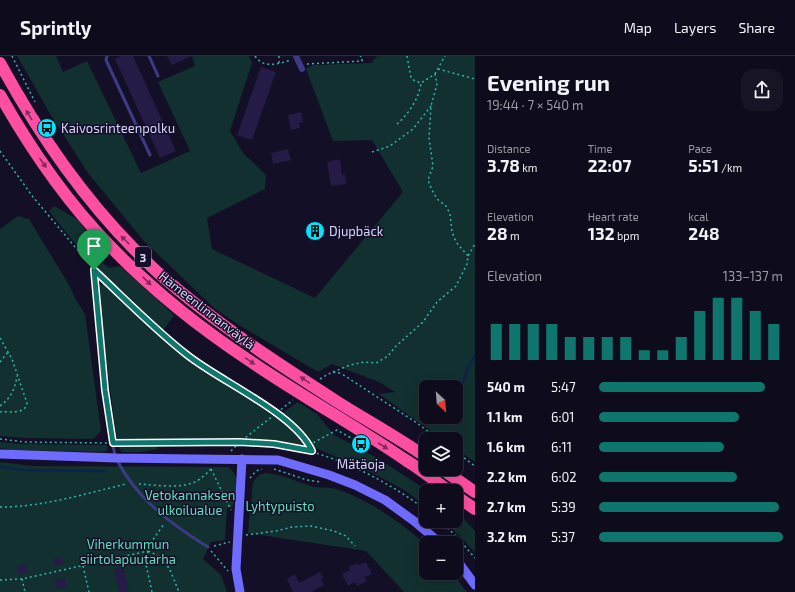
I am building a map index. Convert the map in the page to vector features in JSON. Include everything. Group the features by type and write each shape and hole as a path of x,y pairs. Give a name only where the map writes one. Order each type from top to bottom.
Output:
{"highway":[{"name":"Hämeenlinnanväylä","path":"0,63 44,139 71,176 93,205 161,276 258,349 419,453"},
{"name":"Hämeenlinnanväylä","path":"0,95 34,150 58,184 109,245 154,288 194,321 249,361 408,461 439,484"},
{"path":"452,476 475,492"},
{"path":"463,501 475,509"}],"main road":[{"path":"0,454 116,458 278,460 315,470 356,485 386,500 432,536"},
{"path":"240,592 236,569 242,459"},
{"path":"463,569 475,585"}],"street":[{"path":"296,57 302,69"}],"lane":[{"path":"108,56 106,60 150,155"},
{"path":"149,56 158,76"},
{"path":"94,270 105,390 116,458 131,483 168,520 183,532 208,548"}],"path":[{"path":"12,56 37,106"},
{"path":"255,56 262,63 270,65 279,64 296,57"},
{"path":"279,56 279,64"},
{"path":"307,64 362,61 362,57 360,56"},
{"path":"407,56 411,78 421,83"},
{"path":"421,83 435,74 446,56"},
{"path":"438,69 475,79"},
{"path":"435,74 437,84 431,106 429,138 433,166 428,180 437,199 446,206 450,214 452,232 456,242 468,256"},
{"path":"397,124 405,117 414,103 420,92 421,83"},
{"path":"372,152 390,146 413,129 431,106"},
{"path":"0,151 33,198 94,270 162,335 211,372 276,413 295,429 309,445 312,451"},
{"path":"319,380 350,365 364,362 376,363 388,356 395,347 423,322 437,302 456,286 467,264 468,256 475,244"},
{"path":"0,338 12,359 27,403 27,407 23,410 17,412 0,412"},
{"path":"0,362 8,352"},
{"path":"333,372 342,374 429,432"},
{"path":"0,406 12,394 16,386 17,374"},
{"path":"230,452 240,442 294,399"},
{"path":"309,445 337,430 360,444"},
{"path":"0,439 25,442 240,442 274,444 312,451 369,474 404,494 419,505"},
{"path":"463,457 475,466"},
{"path":"0,507 29,506 131,483 170,486 184,485 196,482 214,466"},
{"path":"270,468 307,480 321,482"},
{"path":"249,482 251,476 256,471 262,469"},
{"path":"152,592 145,560 152,541 168,520"},
{"path":"244,535 276,531 292,527 311,526 334,531 346,536 355,546"},
{"path":"447,528 475,558"},
{"path":"230,536 230,542 208,548 238,581"},
{"path":"0,580 22,578 148,551 161,558 167,564 179,592"},
{"path":"83,566 89,592"},
{"path":"22,578 25,592"}],"green space":[{"path":"17,56 56,56 63,72 87,61 141,173 190,151 158,82 195,66 192,56 249,56 252,63 230,131 243,153 266,175 265,189 207,218 212,249 315,298 403,192 372,140 333,141 306,69 313,65 371,63 377,56 475,56 475,462 463,454 463,432 432,432 421,424 463,424 463,380 419,380 419,423 379,394 395,392 379,382 332,364 318,372 239,325 214,308 143,240 88,173 52,117"},
{"path":"54,206 78,220 93,240 98,259 109,268 120,266 174,315 163,331 134,305 85,256 49,211"},
{"path":"18,216 29,219 85,314 101,431 93,439 0,436 0,229"},
{"path":"105,284 131,310 185,355 269,412 271,411 278,416 298,402 317,414 334,435 379,459 419,485 419,501 406,491 371,472 318,449 309,449 274,442 238,440 239,438 117,440 96,285"},
{"path":"0,442 21,444 106,445 108,448 103,452 11,450 0,448"},
{"path":"156,445 158,449 140,452 122,452 118,446"},
{"path":"0,462 33,466 228,467 235,475 236,491 233,507 227,508 225,540 211,542 203,559 221,575 227,592 0,592"},
{"name":"Lyhtypuisto","path":"266,473 272,474 283,476 313,487 332,488 356,497 382,511 419,539 419,580 458,580 467,592 404,592 366,551 248,533 253,482 259,475"},
{"path":"463,518 475,531 475,553 463,540 463,536 459,535 451,528 463,528"}],"building":[{"path":"121,56 133,56 176,151 160,158 115,59"},
{"path":"167,56 192,56 172,65"},
{"path":"261,67 276,72 252,140 237,135"},
{"path":"301,112 303,122 299,123 300,128 291,130 288,115"},
{"path":"288,149 291,160 273,164 271,153"},
{"path":"340,159 342,175 345,174 346,184 331,186 327,162"},
{"name":"Djupbäck","path":"321,222 326,233 324,234 325,236 310,241 304,229"},
{"path":"134,540 135,547 127,549 125,542"},
{"path":"62,557 63,564 55,566 53,559"},
{"path":"366,562 372,574 365,577 367,581 357,586 355,582 348,586 342,574 350,570 349,567 357,563 358,565"},
{"path":"26,564 28,573 18,574 17,566"},
{"path":"123,567 129,590 119,592 114,569"},
{"path":"320,572 324,585 311,592 293,592 287,579 295,574 299,583"},
{"path":"65,578 67,587 57,589 55,580"}],"waterway":[{"name":"Mätäoja","path":"463,382 468,368 475,356"},
{"path":"0,467 23,470 106,471"}],"place":[{"name":"Kaivosrinteenpolku","path":"47,128"},
{"name":"Djupbäck","path":"315,231"},
{"name":"Mätäoja","path":"361,444"}],"route":[{"path":"94,270 162,335 211,372 276,413 295,429 309,445 312,451 274,444 240,442 113,443 105,390 94,270"}],"park label":[{"name":"Vetokannaksen ulkoilualue","path":"190,502"},
{"name":"Viherkummun siirtolapuutarha","path":"128,552"}]}
